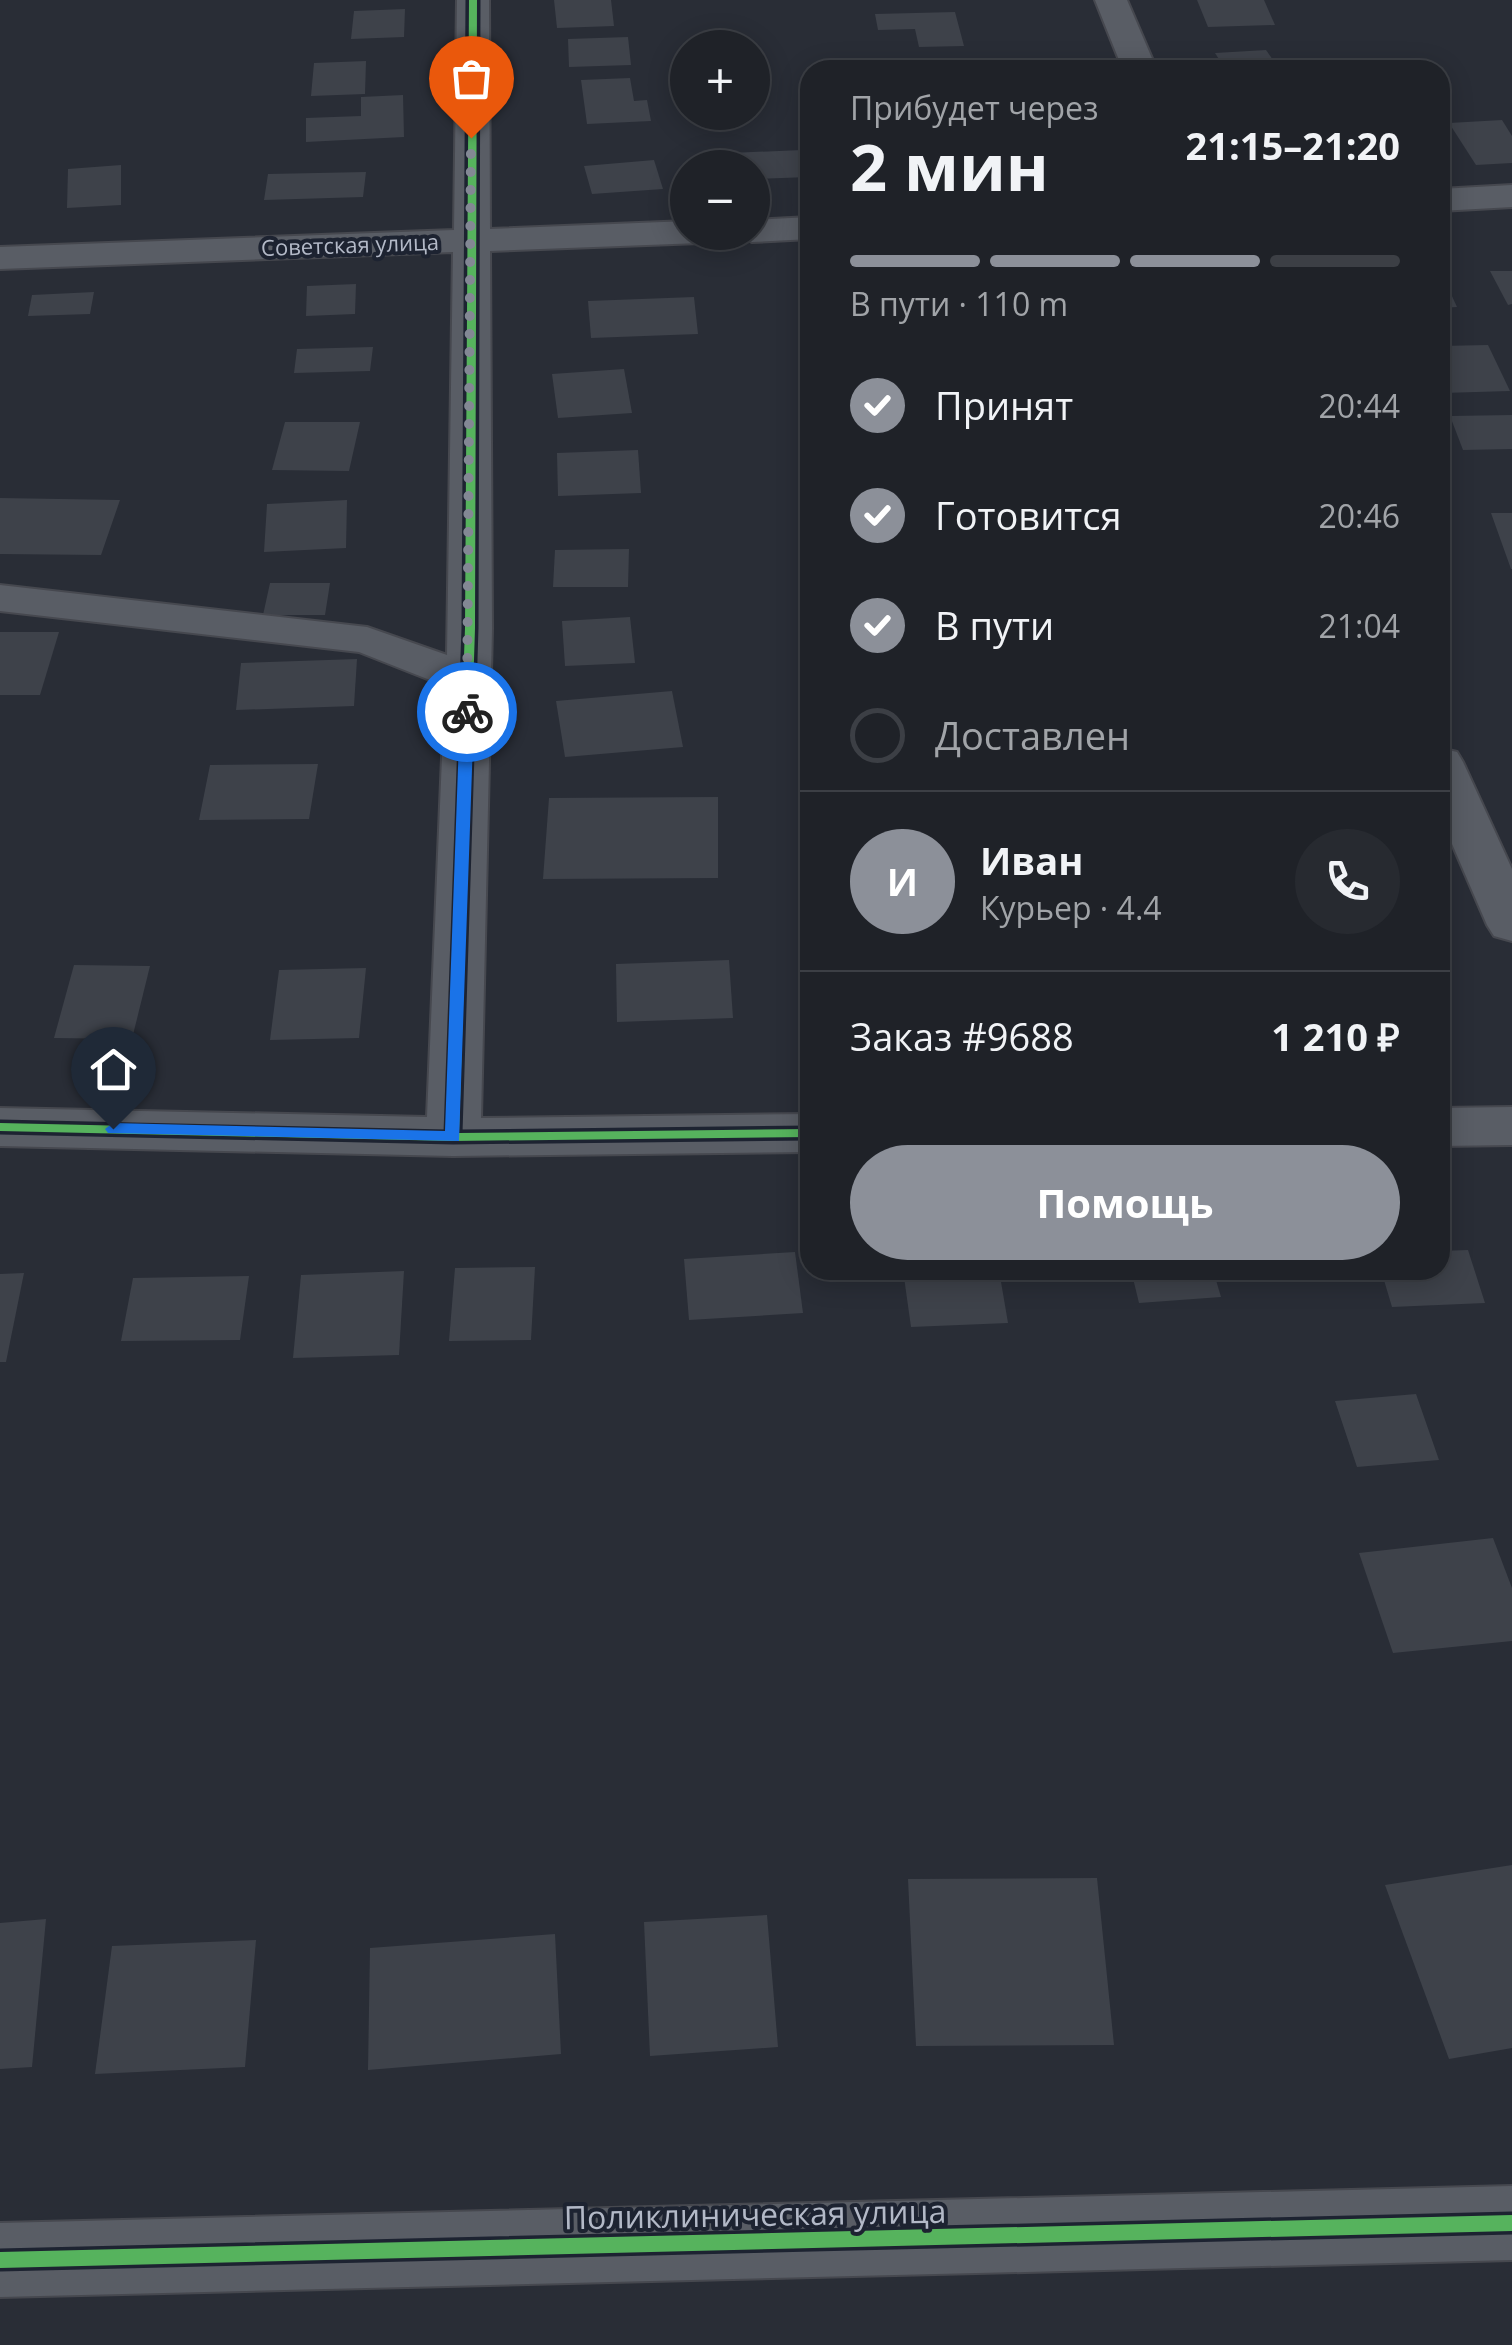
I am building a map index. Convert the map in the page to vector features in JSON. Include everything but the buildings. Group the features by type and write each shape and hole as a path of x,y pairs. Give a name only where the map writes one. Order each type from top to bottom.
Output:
{"street":[{"path":"453,1137 468,679 473,0"},
{"path":"1111,0 1136,60"},
{"path":"1450,199 1512,196"},
{"path":"770,229 800,228"},
{"name":"Советская улица","path":"0,258 670,233"},
{"path":"0,598 367,640 468,679"},
{"path":"1450,785 1512,925"},
{"path":"0,1126 453,1137 800,1133"},
{"path":"1450,1127 1512,1126"},
{"name":"Поликлиническая улица","path":"0,2260 1512,2223"}],"cycle path":[{"path":"453,1137 470,628 473,0"},
{"path":"0,1127 453,1137 800,1133"},
{"path":"0,2260 1512,2223"}],"way so far":[{"path":"467,712 471,138"}],"route":[{"path":"113,1129 453,1137 467,712"}]}
